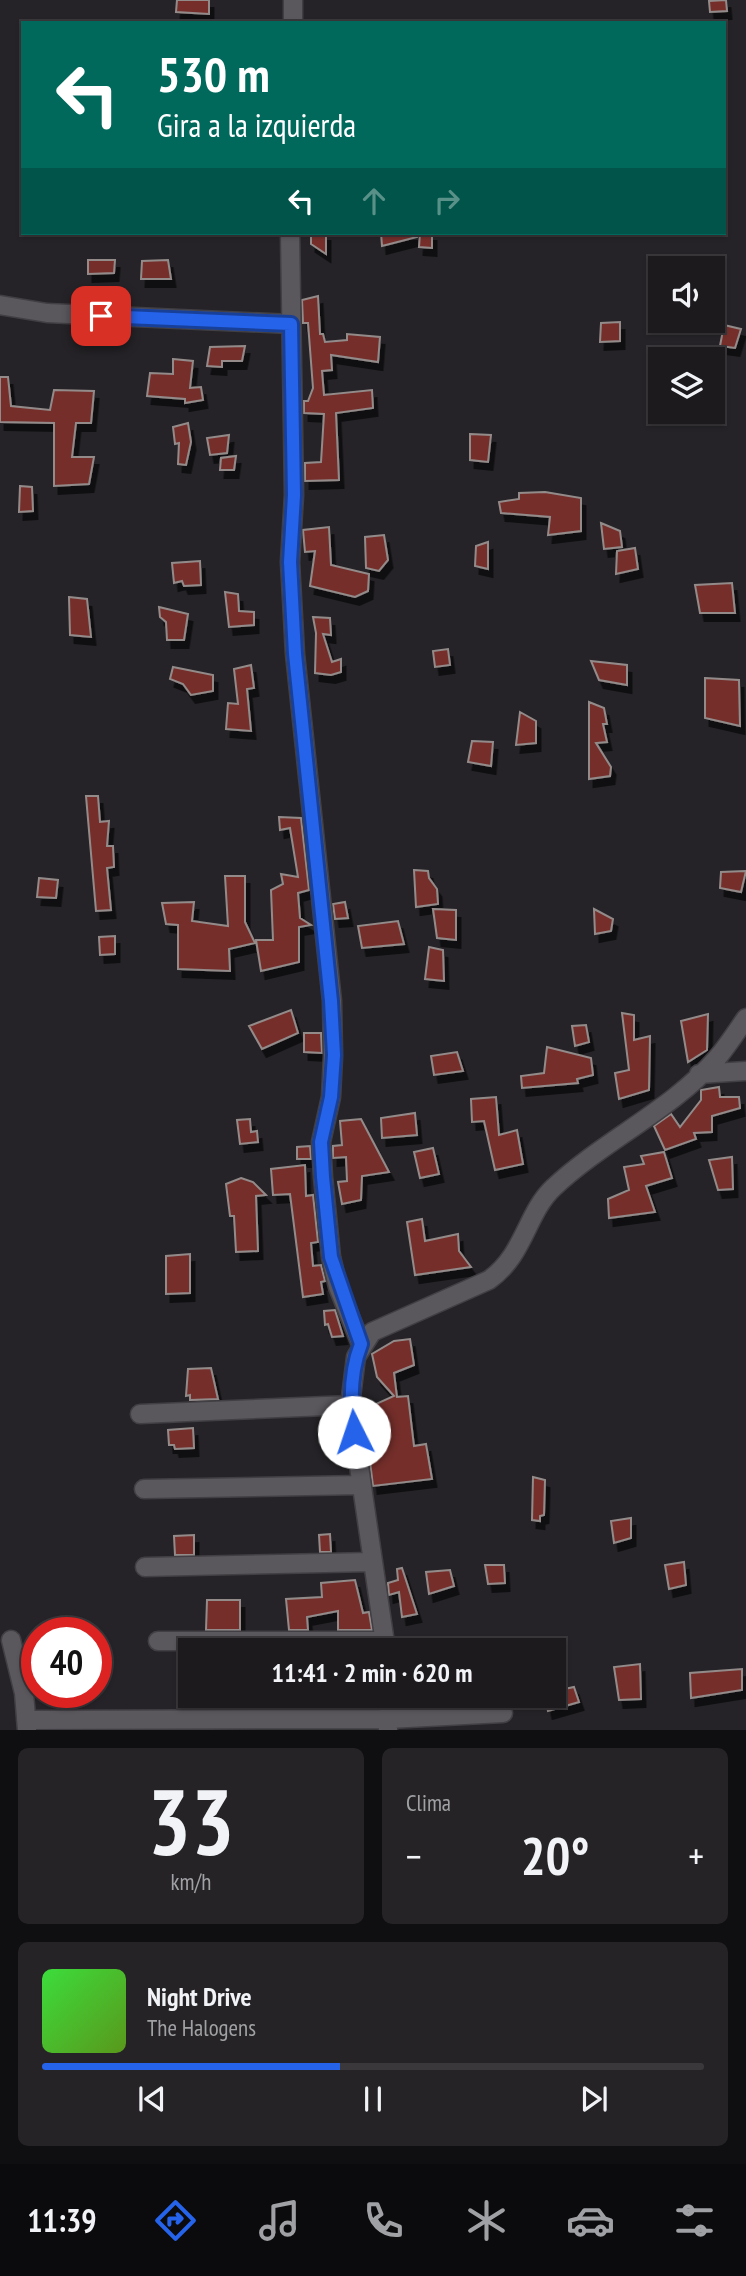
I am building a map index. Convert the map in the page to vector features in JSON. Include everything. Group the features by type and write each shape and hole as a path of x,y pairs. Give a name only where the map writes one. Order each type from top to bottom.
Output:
{"street":[{"path":"293,0 293,21"},
{"path":"290,235 294,495 290,562 295,654 331,1001 334,1055 331,1097 321,1142 323,1177 331,1257 361,1344"},
{"path":"0,305 47,313 291,324"},
{"path":"385,1638 350,1405 356,1357 361,1344 372,1332 489,1280 501,1271 513,1258 551,1189 699,1074 717,1057 746,1018"},
{"path":"699,1074 746,1071"},
{"path":"140,1414 350,1405"},
{"path":"144,1489 361,1485"},
{"path":"145,1567 372,1562"},
{"path":"11,1640 24,1693 26,1725 388,1725 503,1713"},
{"path":"158,1641 178,1641"}],"building":[{"path":"177,0 209,0 209,14 176,12"},
{"path":"726,0 727,11 710,12 709,1"},
{"path":"311,235 326,235 326,254 311,244"},
{"path":"381,235 417,235 417,237 382,246"},
{"path":"420,235 432,235 432,248 419,247"},
{"path":"88,260 115,260 114,273 88,274"},
{"path":"168,260 171,279 141,279 142,261"},
{"path":"318,296 320,334 323,334 325,342 347,340 347,334 380,337 378,362 331,355 332,370 322,371 324,395 372,390 373,408 336,413 339,480 305,481 305,463 321,462 324,414 304,413 304,401 308,401 313,388 308,323 303,323 302,300"},
{"path":"620,322 620,341 600,342 601,323"},
{"path":"725,325 741,329 735,348 720,346"},
{"path":"245,346 242,361 222,361 222,367 207,366 210,347"},
{"path":"173,359 193,361 190,388 201,387 203,400 185,403 185,399 147,396 150,373 173,374"},
{"path":"0,377 8,377 11,406 50,410 54,390 94,391 91,423 76,423 72,457 94,457 89,484 54,486 54,423 0,422"},
{"path":"188,423 191,442 186,465 178,464 179,443 175,444 173,427"},
{"path":"470,434 491,435 488,462 470,460"},
{"path":"229,435 227,453 210,455 207,438"},
{"path":"236,456 234,470 220,470 221,458"},
{"path":"20,486 32,487 33,511 19,512"},
{"path":"545,492 581,498 581,531 548,535 550,517 501,513 499,502 519,499 519,493"},
{"path":"601,523 620,531 622,547 604,549"},
{"path":"329,527 331,565 369,574 368,591 355,597 310,586 315,551 305,552 303,530"},
{"path":"384,535 388,560 379,571 366,568 365,537"},
{"path":"488,542 488,569 475,566 476,546"},
{"path":"635,548 638,569 616,574 617,551"},
{"path":"200,561 201,585 184,586 182,581 174,583 172,563"},
{"path":"732,583 735,613 700,613 695,585"},
{"path":"225,592 238,594 239,611 254,612 254,625 229,627"},
{"path":"69,597 87,599 91,637 70,635"},
{"path":"159,607 188,614 184,640 167,640 166,622 160,617"},
{"path":"313,617 330,618 331,635 323,634 332,662 341,659 341,672 331,675 315,673 316,633"},
{"path":"448,649 450,665 435,667 433,651"},
{"path":"591,661 627,665 627,685 599,680"},
{"path":"251,665 254,688 247,689 251,731 226,729 228,703 238,704 234,669"},
{"path":"173,667 213,675 213,691 191,695 183,684 170,679"},
{"path":"705,678 739,680 740,726 705,718"},
{"path":"589,702 604,708 607,724 603,724 607,742 596,743 611,767 610,776 589,779"},
{"path":"520,712 536,721 536,743 516,745"},
{"path":"472,741 493,742 491,766 468,762"},
{"path":"86,796 98,796 100,822 109,821 107,846 113,846 114,867 107,868 111,910 96,911"},
{"path":"279,817 301,818 309,890 298,893 300,918 311,925 299,927 299,962 261,971 256,940 273,940 271,890 283,884 281,874 298,877 290,828 280,830"},
{"path":"414,870 428,871 429,878 437,889 438,904 416,907"},
{"path":"746,871 741,892 720,888 721,872"},
{"path":"225,876 245,876 245,922 255,943 229,949 230,971 178,969 178,925 166,924 162,903 194,902 192,921 228,926"},
{"path":"39,878 58,880 56,898 37,897"},
{"path":"345,902 348,918 335,919 333,904"},
{"path":"433,909 456,910 456,940 437,938"},
{"path":"594,909 613,919 611,931 595,934"},
{"path":"398,921 404,944 362,948 358,926"},
{"path":"115,936 115,954 100,955 99,937"},
{"path":"429,947 443,950 444,981 425,979"},
{"path":"291,1010 298,1033 262,1049 249,1026"},
{"path":"622,1013 634,1015 634,1040 650,1036 649,1090 619,1099 615,1073 629,1070"},
{"path":"708,1014 707,1050 688,1062 681,1021"},
{"path":"586,1025 589,1042 575,1046 572,1026"},
{"path":"304,1033 321,1033 322,1053 304,1052"},
{"path":"547,1047 591,1058 593,1075 577,1079 578,1083 522,1088 521,1076 544,1073"},
{"path":"457,1052 463,1071 434,1075 431,1056"},
{"path":"719,1087 720,1097 739,1097 740,1108 712,1116 712,1132 694,1133 696,1139 665,1150 654,1126 671,1114 680,1127 701,1100 701,1090"},
{"path":"496,1097 499,1135 517,1130 523,1164 495,1170 484,1121 472,1122 471,1099"},
{"path":"415,1113 417,1135 382,1138 381,1118"},
{"path":"250,1119 251,1132 257,1131 258,1142 240,1144 237,1120"},
{"path":"361,1119 389,1172 362,1176 361,1200 342,1204 338,1182 347,1181 346,1157 333,1158 333,1146 342,1145 340,1121"},
{"path":"310,1146 311,1159 297,1159 297,1147"},
{"path":"433,1148 439,1174 420,1178 414,1152"},
{"path":"664,1152 672,1178 646,1186 655,1212 609,1218 608,1199 629,1190 624,1167 644,1164 641,1156"},
{"path":"732,1157 733,1189 718,1190 709,1160"},
{"path":"305,1165 306,1196 313,1195 318,1242 311,1243 313,1266 321,1265 325,1281 321,1282 323,1294 303,1297 290,1194 273,1195 271,1169"},
{"path":"241,1178 253,1182 266,1195 256,1196 258,1251 236,1252 234,1216 230,1216 226,1184"},
{"path":"422,1219 425,1241 458,1234 459,1251 471,1267 415,1275 407,1222"},
{"path":"190,1254 190,1293 166,1294 166,1256"},
{"path":"335,1310 343,1336 332,1337 328,1324 325,1325 324,1311"},
{"path":"410,1339 414,1365 394,1373 397,1397 408,1396 414,1446 426,1444 432,1479 373,1486 369,1453 376,1452 367,1408 394,1396 377,1377 372,1354 394,1341"},
{"path":"211,1368 218,1399 190,1400 190,1395 186,1396 188,1369"},
{"path":"193,1428 194,1448 175,1449 174,1445 169,1445 168,1430"},
{"path":"533,1477 545,1480 544,1515 540,1516 540,1521 532,1520"},
{"path":"631,1518 631,1538 614,1543 611,1521"},
{"path":"330,1534 331,1552 320,1552 319,1535"},
{"path":"194,1535 194,1555 175,1555 174,1536"},
{"path":"684,1562 686,1585 669,1589 665,1565"},
{"path":"485,1565 504,1565 505,1583 488,1584"},
{"path":"402,1568 417,1614 402,1617 399,1592 389,1595 388,1583 398,1580 397,1569"},
{"path":"450,1570 454,1586 429,1594 426,1572"},
{"path":"355,1580 363,1613 369,1612 372,1630 338,1630 338,1611 307,1617 308,1630 289,1630 286,1599 322,1597 321,1583"},
{"path":"207,1600 240,1600 240,1630 206,1630"},
{"path":"640,1664 641,1699 619,1700 614,1667"},
{"path":"742,1669 742,1690 691,1698 690,1673"},
{"path":"574,1687 579,1702 566,1706 566,1689"}],"route":[{"path":"101,316 291,324 294,495 290,562 295,654 315,832 334,1055 331,1097 321,1142 331,1257 338,1287 361,1344 356,1357 350,1405 354,1432"}]}
